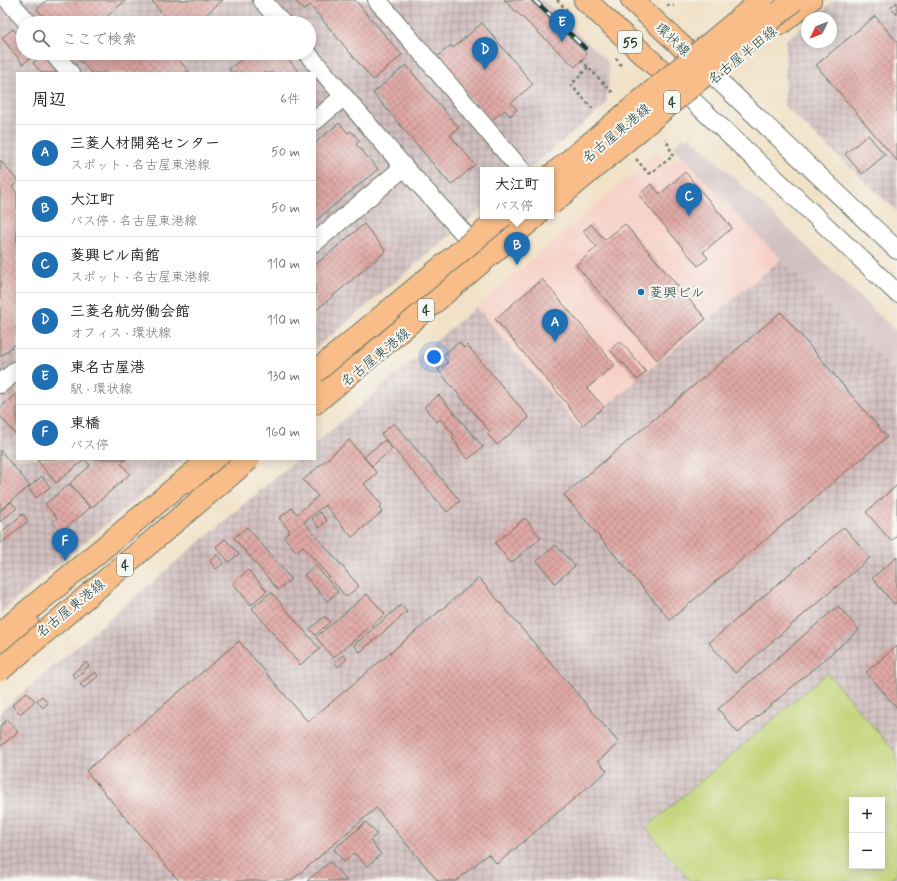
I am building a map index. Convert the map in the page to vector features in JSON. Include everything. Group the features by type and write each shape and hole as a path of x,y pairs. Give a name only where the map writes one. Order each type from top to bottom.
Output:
{"main road":[{"name":"環状線","path":"632,0 707,70"},
{"name":"4","path":"554,173 762,0"},
{"name":"名古屋半田線","path":"683,91 707,70 770,0"},
{"name":"4","path":"554,201 794,0"},
{"name":"名古屋半田線","path":"707,70 810,0"},
{"name":"55","path":"576,5 683,91"},
{"name":"名古屋東港線","path":"554,185 646,107 683,91"},
{"name":"名古屋東港線","path":"554,210 683,91"},
{"name":"4","path":"316,371 499,219"},
{"name":"名古屋東港線","path":"316,384 514,219"},
{"name":"4","path":"316,404 532,219"},
{"name":"名古屋東港線","path":"316,404 543,219"},
{"name":"4","path":"0,634 209,460"},
{"name":"名古屋東港線","path":"0,648 225,460"},
{"name":"4","path":"0,670 249,460"},
{"name":"名古屋東港線","path":"0,666 249,460"}],"street":[{"path":"0,7 8,0 22,16"},
{"path":"262,0 276,16"},
{"path":"377,0 518,167"},
{"path":"59,60 69,72"},
{"path":"313,60 404,167 478,249"},
{"path":"707,70 897,250"},
{"path":"683,91 897,293"},
{"path":"316,120 344,97"},
{"path":"316,241 404,167"},
{"path":"0,384 16,371"}],"path":[{"path":"557,0 576,5"},
{"path":"581,60 614,94"},
{"path":"588,67 571,85 594,110"},
{"path":"649,174 673,156 666,139"}],"shaded area":[{"path":"0,0 370,0 511,167 480,167 480,211 316,348 316,72 16,72 16,460 183,460 0,613"},
{"path":"384,0 503,0 575,68 588,55 609,77 606,105 532,167 525,167"},
{"path":"503,0 543,0 608,62 609,77 588,56 575,68"},
{"path":"835,0 897,0 897,211 784,106 786,40 801,28 801,48 837,48 837,12 820,12"},
{"path":"690,136 897,332 897,373 753,231 673,146 683,137 686,140"},
{"path":"657,153 669,166 681,154 781,259 580,429 476,307"},
{"path":"781,259 897,373 897,881 0,881 0,712 296,460 316,460 316,443 476,307 580,428"}],"green space":[{"path":"827,673 897,754 897,873 887,881 690,881 646,828"}],"building":[{"path":"47,0 126,0 108,16 43,16 37,9"},
{"path":"151,0 223,0 204,16 164,16"},
{"path":"295,0 355,0 402,55 373,80 310,5 303,10"},
{"path":"504,0 530,0 587,54 575,67"},
{"path":"897,2 897,15 891,7"},
{"path":"875,16 897,42 897,161 816,65"},
{"path":"482,23 533,84 511,103 517,110 510,116 505,110 491,121 437,57 451,45 453,48"},
{"path":"13,29 16,33 16,55 2,38"},
{"path":"20,60 28,60 23,64"},
{"path":"36,60 48,60 58,72 41,72 33,63"},
{"path":"80,60 179,60 189,72 90,72"},
{"path":"240,60 289,60 299,72 231,72 229,69"},
{"path":"406,65 459,128 450,135 475,165 451,185 373,93"},
{"path":"339,123 348,133 351,131 360,141 356,144 378,169 316,220 316,142"},
{"path":"868,135 885,155 862,174 845,154"},
{"path":"0,160 16,179 16,184 12,187 16,192 16,344 0,357"},
{"path":"685,172 732,228 703,252 708,258 698,266 639,195 651,184 660,194"},
{"path":"364,224 386,251 316,310 316,264"},
{"name":"菱興ビル","path":"591,224 605,240 625,224 706,319 657,360 576,265 597,247 583,231"},
{"path":"542,279 615,365 587,388 604,407 583,425 568,405 495,319"},
{"path":"781,312 887,437 670,620 564,495"},
{"path":"620,341 646,372 637,380 610,350"},
{"path":"459,342 464,348 467,345 529,418 497,445 487,434 490,432 438,370 448,362 442,356"},
{"path":"16,394 16,435 0,416 0,408"},
{"path":"439,395 483,447 468,459 458,448 459,447 452,437 454,435 440,419 437,422 424,407"},
{"path":"394,423 460,501 447,512 381,434"},
{"path":"349,440 377,473 364,484 382,505 379,508 382,512 352,537 325,505 304,522 359,586 346,597 303,546 297,552 284,537 290,531 279,518 292,508 297,514 318,496 303,480"},
{"path":"385,440 392,449 372,466 364,457"},
{"path":"0,450 30,486 0,510"},
{"path":"37,460 84,460 56,483"},
{"path":"86,460 125,460 121,463 130,474 91,508 70,483 90,466"},
{"path":"42,476 50,487 36,498 28,488"},
{"path":"69,484 90,508 61,532 52,522 57,518 45,504"},
{"path":"897,485 897,536 891,541 866,512"},
{"path":"11,502 17,508 0,522 0,512"},
{"path":"320,512 327,521 319,528 312,519"},
{"path":"23,514 28,521 0,544 0,533"},
{"path":"525,518 541,538 511,563 495,543"},
{"path":"247,527 291,579 278,590 234,538"},
{"path":"844,527 870,558 735,673 709,643"},
{"path":"225,539 239,554 229,562 216,547"},
{"path":"556,545 575,566 555,583 537,561"},
{"path":"217,555 224,563 216,569 210,561"},
{"path":"897,557 897,602 894,604 872,578"},
{"path":"315,565 338,592 327,601 304,575"},
{"path":"248,570 267,591 251,605 233,583"},
{"path":"479,578 619,743 598,761 607,771 497,864 488,854 456,881 438,881 376,808 291,881 179,881 86,771 239,641 308,722"},
{"path":"271,592 320,649 300,665 252,608"},
{"path":"367,594 385,614 333,658 316,637"},
{"path":"401,605 407,612 360,652 354,645"},
{"path":"838,606 859,630 738,733 718,709"},
{"path":"325,616 330,622 315,635 310,629"},
{"path":"897,646 897,708 866,672"},
{"path":"343,655 347,659 338,667 334,662"},
{"path":"86,662 89,666 75,678 72,674"},
{"path":"95,672 98,676 84,688 80,684"},
{"path":"27,692 35,701 20,714 12,705"},
{"path":"42,696 48,703 43,708 37,700"},
{"path":"7,720 18,732 0,747 0,726"},
{"path":"366,822 377,834 370,840 381,854 367,867 354,853 344,862 334,849"},
{"path":"330,862 347,881 307,881"}],"railway":[{"path":"534,0 585,48"}],"place":[{"name":"東名古屋港","path":"562,42"},
{"name":"三菱名航労働会館","path":"485,70"},
{"name":"菱興ビル南館","path":"689,216"},
{"name":"大江町","path":"517,265"},
{"name":"菱興ビル","path":"641,292"},
{"name":"三菱人材開発センター","path":"555,342"},
{"name":"東橋","path":"65,561"}]}
